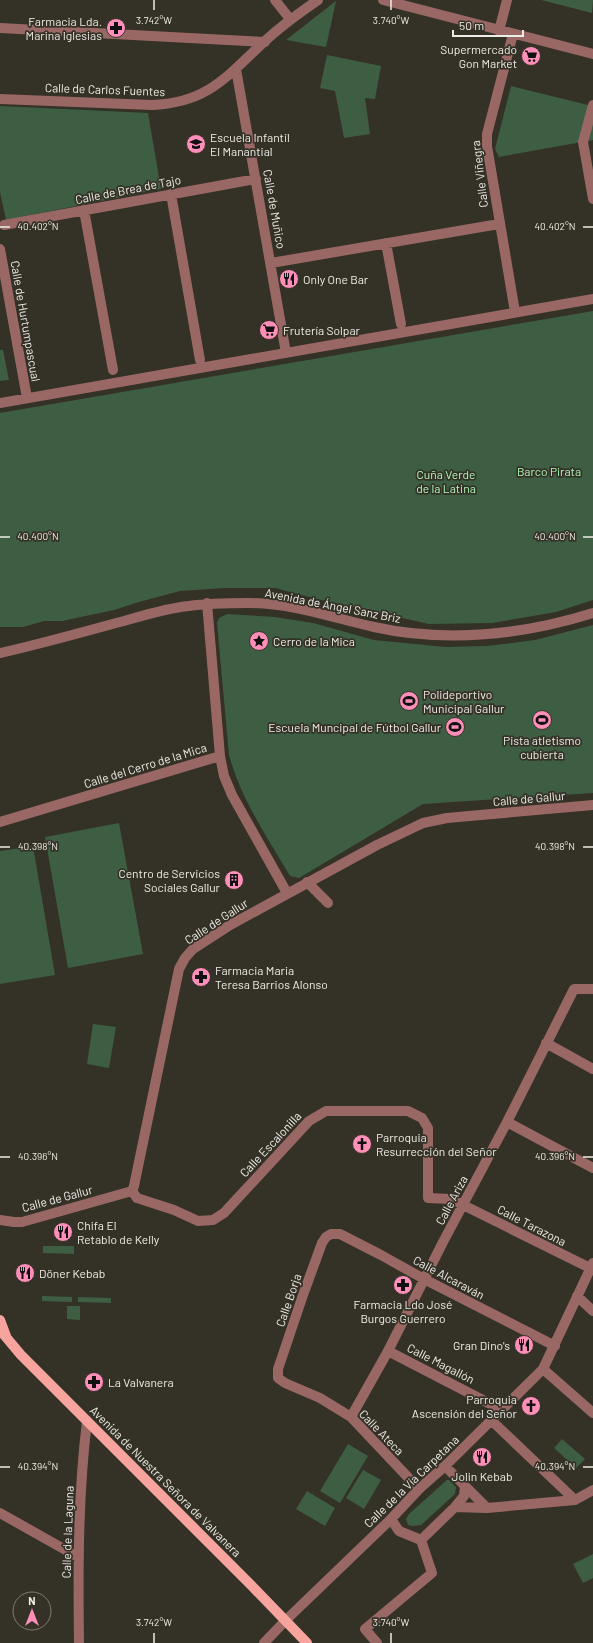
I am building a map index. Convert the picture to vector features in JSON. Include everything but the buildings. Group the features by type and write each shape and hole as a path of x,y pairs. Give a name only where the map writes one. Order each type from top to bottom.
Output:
{"main road":[{"name":"Avenida de Nuestra Señora de Valvanera","path":"0,1320 3,1334 21,1355 286,1620 307,1643"}],"street":[{"path":"275,0 290,19"},
{"name":"Calle de Carlos Fuentes","path":"0,99 167,105 196,97 210,90 236,70 290,19 318,0"},
{"path":"383,0 593,54"},
{"path":"500,31 507,0"},
{"path":"0,28 264,42"},
{"name":"Calle Viñegra","path":"513,34 487,134 487,146 515,312"},
{"name":"Calle de Muñico","path":"236,70 286,353"},
{"path":"593,105 583,142 593,199"},
{"name":"Calle de Brea de Tajo","path":"4,225 256,179"},
{"path":"171,194 200,360"},
{"path":"84,210 113,370"},
{"path":"271,263 499,224"},
{"path":"386,243 400,324"},
{"name":"Calle de Hurtumpascual","path":"0,249 27,398"},
{"path":"0,403 593,299"},
{"name":"Avenida de Ángel Sanz Briz","path":"0,653 162,611 207,604 251,603 289,607 317,612 376,627 429,635 486,634 552,624 593,613"},
{"path":"207,604 220,756"},
{"name":"Calle del Cerro de la Mica","path":"0,822 220,756 224,776 232,795 287,893"},
{"name":"Calle de Gallur","path":"0,1220 22,1222 132,1191 179,969 185,958 193,949 230,925 307,882 377,845 423,823 447,818 593,805"},
{"path":"307,882 328,904"},
{"name":"Calle Ariza","path":"351,1417 388,1351 574,989 593,989"},
{"path":"546,1043 593,1069"},
{"name":"Calle Escalonilla","path":"132,1191 137,1198 174,1210 198,1220 212,1220 224,1213 309,1121 326,1111 408,1111 422,1118 428,1128 428,1198 451,1199 463,1204"},
{"path":"507,1122 593,1168"},
{"name":"Calle Tarazona","path":"463,1204 592,1266"},
{"name":"Calle Alcaraván","path":"331,1234 340,1234 555,1346"},
{"name":"Calle Borja","path":"278,1378 278,1369 322,1243 326,1237 331,1234"},
{"name":"Calle de la Vía Carpetana","path":"264,1643 286,1620 391,1520 419,1489 492,1421 543,1369 592,1266"},
{"path":"577,1296 593,1310"},
{"name":"Calle Magallón","path":"388,1351 502,1410"},
{"path":"543,1369 593,1413"},
{"name":"Calle Ateca","path":"278,1378 285,1383 320,1398 351,1417 419,1489"},
{"name":"Calle de la Laguna","path":"79,1643 78,1557 82,1462 87,1421"},
{"path":"492,1421 575,1500"},
{"path":"445,1466 487,1508"},
{"path":"421,1540 455,1507 464,1496 466,1486"},
{"path":"455,1507 487,1508 575,1500 593,1490"},
{"path":"0,1514 78,1557"},
{"path":"377,1643 365,1629 432,1573 421,1540 399,1531 391,1520"}],"green space":[{"path":"541,0 593,0 592,13"},
{"path":"336,1 326,47 286,40"},
{"path":"327,55 381,66 375,99 365,98 370,134 344,138 335,91 320,88"},
{"path":"511,86 593,105 593,140 499,157 495,149"},
{"path":"0,106 148,113 161,189 6,220 0,192"},
{"name":"Cuña Verde de la Latina","path":"593,311 593,600 556,612 492,623 429,624 275,588 224,588 180,591 114,610 62,621 44,621 23,627 0,627 0,413"},
{"path":"0,350 3,350 9,380 0,381"},
{"name":"Polideportivo Municipal Gallur","path":"227,614 275,617 313,623 374,640 445,647 487,646 535,640 593,625 593,793 423,804 299,878 290,876 240,787 229,755 217,623 219,618"},
{"path":"119,823 143,954 68,968 45,837"},
{"path":"33,846 55,975 0,984 0,851"},
{"path":"93,1024 116,1027 109,1068 87,1064"},
{"path":"43,1246 74,1246 74,1254 43,1253"},
{"path":"42,1296 72,1297 72,1302 42,1301"},
{"path":"78,1297 111,1298 111,1303 78,1302"},
{"path":"67,1306 80,1306 80,1320 67,1319"},
{"path":"562,1439 585,1459 576,1468 554,1448"},
{"path":"348,1444 368,1456 340,1503 320,1491"},
{"path":"363,1470 381,1480 364,1509 346,1498"},
{"path":"447,1480 449,1480 456,1487 455,1494 421,1525 408,1525 406,1519 409,1514"},
{"path":"307,1491 335,1508 325,1526 296,1509"},
{"path":"593,1554 593,1578 583,1583 573,1564"}],"place":[{"name":"Farmacia Lda. Marina Iglesias","path":"116,28"},
{"name":"Supermercado Gon Market","path":"531,56"},
{"name":"Escuela Infantil El Manantial","path":"196,144"},
{"name":"Only One Bar","path":"289,279"},
{"name":"Frutería Solpar","path":"269,330"},
{"name":"Cerro de la Mica","path":"259,641"},
{"name":"Polideportivo Municipal Gallur","path":"409,701"},
{"name":"Pista atletismo cubierta","path":"542,720"},
{"name":"Escuela Muncipal de Fútbol Gallur","path":"455,727"},
{"name":"Centro de Servicios Sociales Gallur","path":"234,880"},
{"name":"Farmacia Maria Teresa Barrios Alonso","path":"201,977"},
{"name":"Parroquia Resurrección del Señor","path":"362,1144"},
{"name":"Chifa El Retablo de Kelly","path":"63,1232"},
{"name":"Döner Kebab","path":"25,1273"},
{"name":"Farmacia Ldo José Burgos Guerrero","path":"403,1285"},
{"name":"Gran Dino's","path":"524,1345"},
{"name":"La Valvanera","path":"94,1382"},
{"name":"Parroquia Ascensión del Señor","path":"531,1406"},
{"name":"Jolin Kebab","path":"482,1457"}],"park label":[{"name":"Barco Pirata","path":"549,471"}]}
